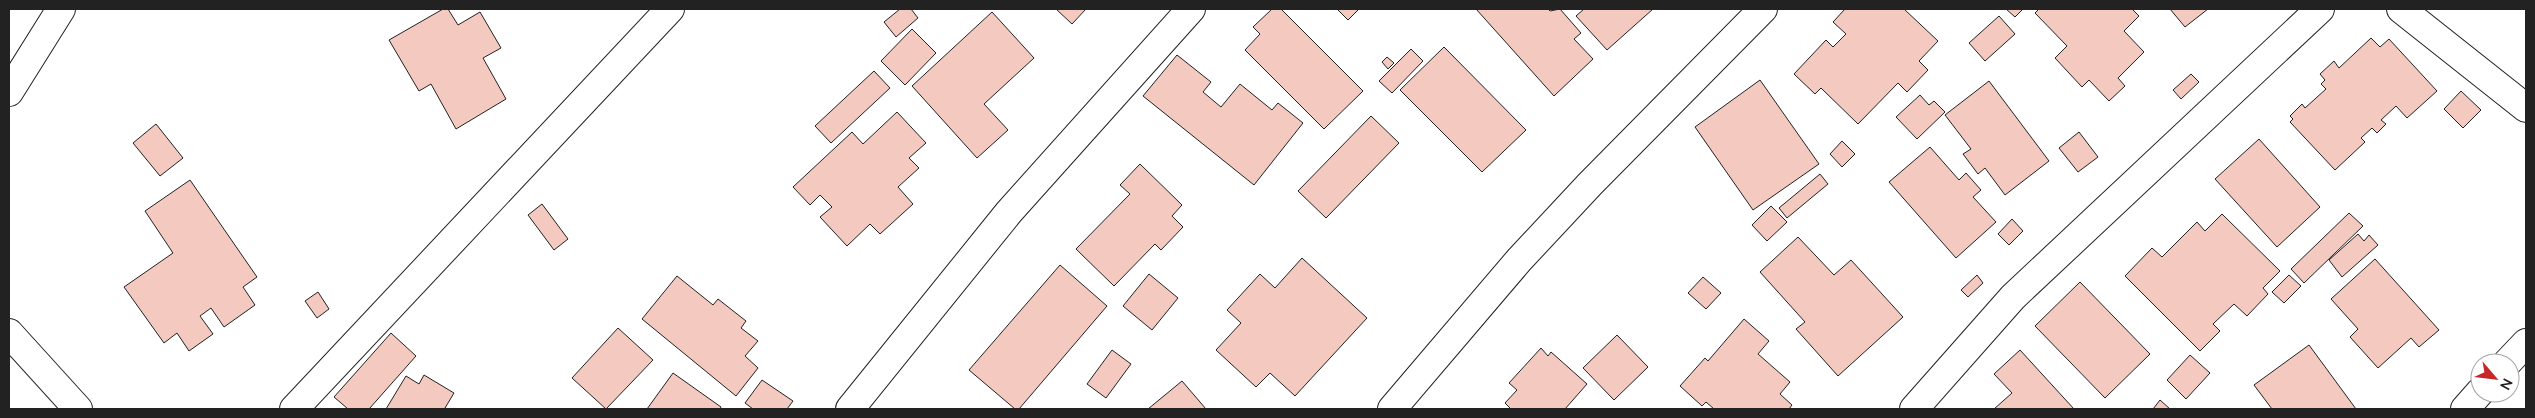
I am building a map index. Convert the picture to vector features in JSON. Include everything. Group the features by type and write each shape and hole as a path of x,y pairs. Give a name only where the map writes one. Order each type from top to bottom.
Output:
{"street":[{"path":"9,92 61,9"},
{"path":"294,409 670,9"},
{"path":"850,409 1009,212 1191,9"},
{"path":"1392,409 1519,260 1590,184 1763,9"},
{"path":"1914,409 2013,297 2320,9"},
{"path":"2401,9 2526,108"},
{"path":"9,333 78,409"},
{"path":"2516,353 2526,343"}],"building":[{"path":"443,9 448,9 458,25 480,12 501,48 483,58 506,99 456,129 431,84 419,91 389,40"},
{"path":"900,9 911,9 918,18 896,37 884,22"},
{"path":"1056,9 1086,9 1072,24"},
{"path":"1272,9 1281,9 1363,91 1324,129 1245,50 1260,34 1253,27"},
{"path":"1337,9 1359,9 1348,20"},
{"path":"1476,9 1548,9 1550,11 1560,9 1581,33 1574,39 1593,59 1554,96"},
{"path":"1584,9 1653,9 1607,50 1576,16"},
{"path":"1845,9 1904,9 1938,41 1919,61 1928,70 1907,92 1898,83 1858,124 1821,88 1815,94 1794,74 1826,40 1833,47 1846,34 1833,22"},
{"path":"2006,9 2023,9 2015,17"},
{"path":"2039,9 2132,9 2139,16 2124,31 2144,52 2118,78 2125,86 2109,101 2089,80 2082,87 2055,58 2067,46 2035,13"},
{"path":"2170,9 2208,9 2185,27"},
{"path":"992,12 1034,58 984,104 1008,130 977,158 912,86"},
{"path":"1999,16 2015,34 1985,61 1969,43"},
{"path":"912,29 936,53 905,85 881,61"},
{"path":"2371,38 2380,47 2389,39 2437,91 2407,118 2396,106 2381,120 2386,124 2377,133 2372,128 2361,138 2365,142 2335,170 2290,122 2293,119 2290,116 2302,104 2305,108 2326,89 2321,84 2325,80 2320,74 2334,61 2339,68"},
{"path":"1444,47 1526,130 1482,172 1400,90"},
{"path":"1411,49 1423,61 1392,93 1379,81"},
{"path":"1177,55 1211,82 1203,92 1221,107 1240,84 1272,110 1278,103 1303,123 1254,185 1143,96"},
{"path":"1387,57 1394,63 1388,69 1382,62"},
{"path":"874,71 890,88 831,143 815,126"},
{"path":"2191,74 2199,82 2181,99 2173,90"},
{"path":"1760,80 1819,164 1753,210 1695,127"},
{"path":"1989,81 2049,161 2005,195 1985,168 1978,174 1963,154 1971,149 1945,115"},
{"path":"2461,91 2481,110 2463,128 2444,109"},
{"path":"1920,95 1929,105 1934,101 1945,112 1917,139 1896,117"},
{"path":"897,112 926,143 909,158 919,168 898,187 913,204 880,234 870,224 847,246 820,217 832,207 820,195 810,205 793,187 852,132 863,144"},
{"path":"1371,116 1399,143 1326,218 1298,191"},
{"path":"156,124 183,158 160,176 133,143"},
{"path":"2079,132 2098,157 2078,172 2059,148"},
{"path":"2259,139 2320,207 2277,247 2215,179"},
{"path":"1842,141 1855,154 1842,167 1830,154"},
{"path":"1930,147 1959,180 1966,173 1981,190 1973,197 1996,222 1956,258 1889,182"},
{"path":"1140,164 1182,205 1172,216 1183,227 1161,250 1155,244 1114,286 1076,249 1130,194 1120,185"},
{"path":"1820,174 1828,184 1787,218 1779,208"},
{"path":"190,180 257,277 243,287 255,305 224,327 211,308 200,316 213,334 189,351 177,333 164,343 124,287 173,253 145,211"},
{"path":"542,204 568,239 554,250 528,215"},
{"path":"1771,206 1787,222 1767,241 1752,225"},
{"path":"2349,213 2363,226 2304,283 2291,269"},
{"path":"2222,214 2280,271 2263,288 2268,294 2247,316 2234,304 2213,324 2220,331 2200,351 2125,276 2152,248 2162,257 2197,222 2205,231"},
{"path":"2012,219 2023,231 2009,245 1998,234"},
{"path":"2358,234 2364,241 2369,235 2378,245 2342,277 2329,260"},
{"path":"1798,237 1834,275 1851,260 1903,317 1838,376 1796,329 1805,322 1760,272"},
{"path":"1302,258 1367,318 1295,396 1270,373 1256,387 1216,350 1241,323 1227,310 1260,274 1275,288"},
{"path":"2375,259 2439,330 2419,347 2411,338 2378,368 2350,337 2358,329 2331,299"},
{"path":"1060,265 1107,306 1019,409 1015,409 969,370"},
{"path":"1149,274 1178,298 1152,330 1123,306"},
{"path":"1977,275 1983,283 1968,297 1961,290"},
{"path":"2289,275 2301,286 2284,303 2272,292"},
{"path":"677,276 713,305 718,299 746,321 741,328 758,341 745,356 758,368 736,396 642,319"},
{"path":"1703,277 1721,293 1706,309 1688,293"},
{"path":"2080,282 2150,354 2105,398 2035,326"},
{"path":"318,292 329,309 317,318 305,301"},
{"path":"1744,319 1769,341 1758,354 1790,382 1780,394 1792,405 1789,409 1714,409 1706,402 1702,406 1680,386 1705,358 1708,361"},
{"path":"618,328 653,360 606,409 572,378"},
{"path":"391,333 416,356 369,409 348,409 334,397"},
{"path":"1617,335 1648,367 1614,400 1583,368"},
{"path":"2309,345 2356,409 2272,409 2254,385"},
{"path":"1541,348 1548,356 1551,352 1587,384 1565,409 1511,409 1505,403 1517,390 1509,383"},
{"path":"1112,350 1131,364 1106,398 1087,384"},
{"path":"2020,350 2074,409 1994,409 2012,393 1994,374"},
{"path":"2190,355 2210,373 2186,399 2167,380"},
{"path":"673,373 721,407 720,409 647,409"},
{"path":"424,375 454,393 445,408 448,409 386,409 406,376 419,384"},
{"path":"762,380 793,401 787,409 753,409 745,403"},
{"path":"1182,381 1206,409 1148,409"},
{"path":"2160,400 2170,409 2153,409"}]}
